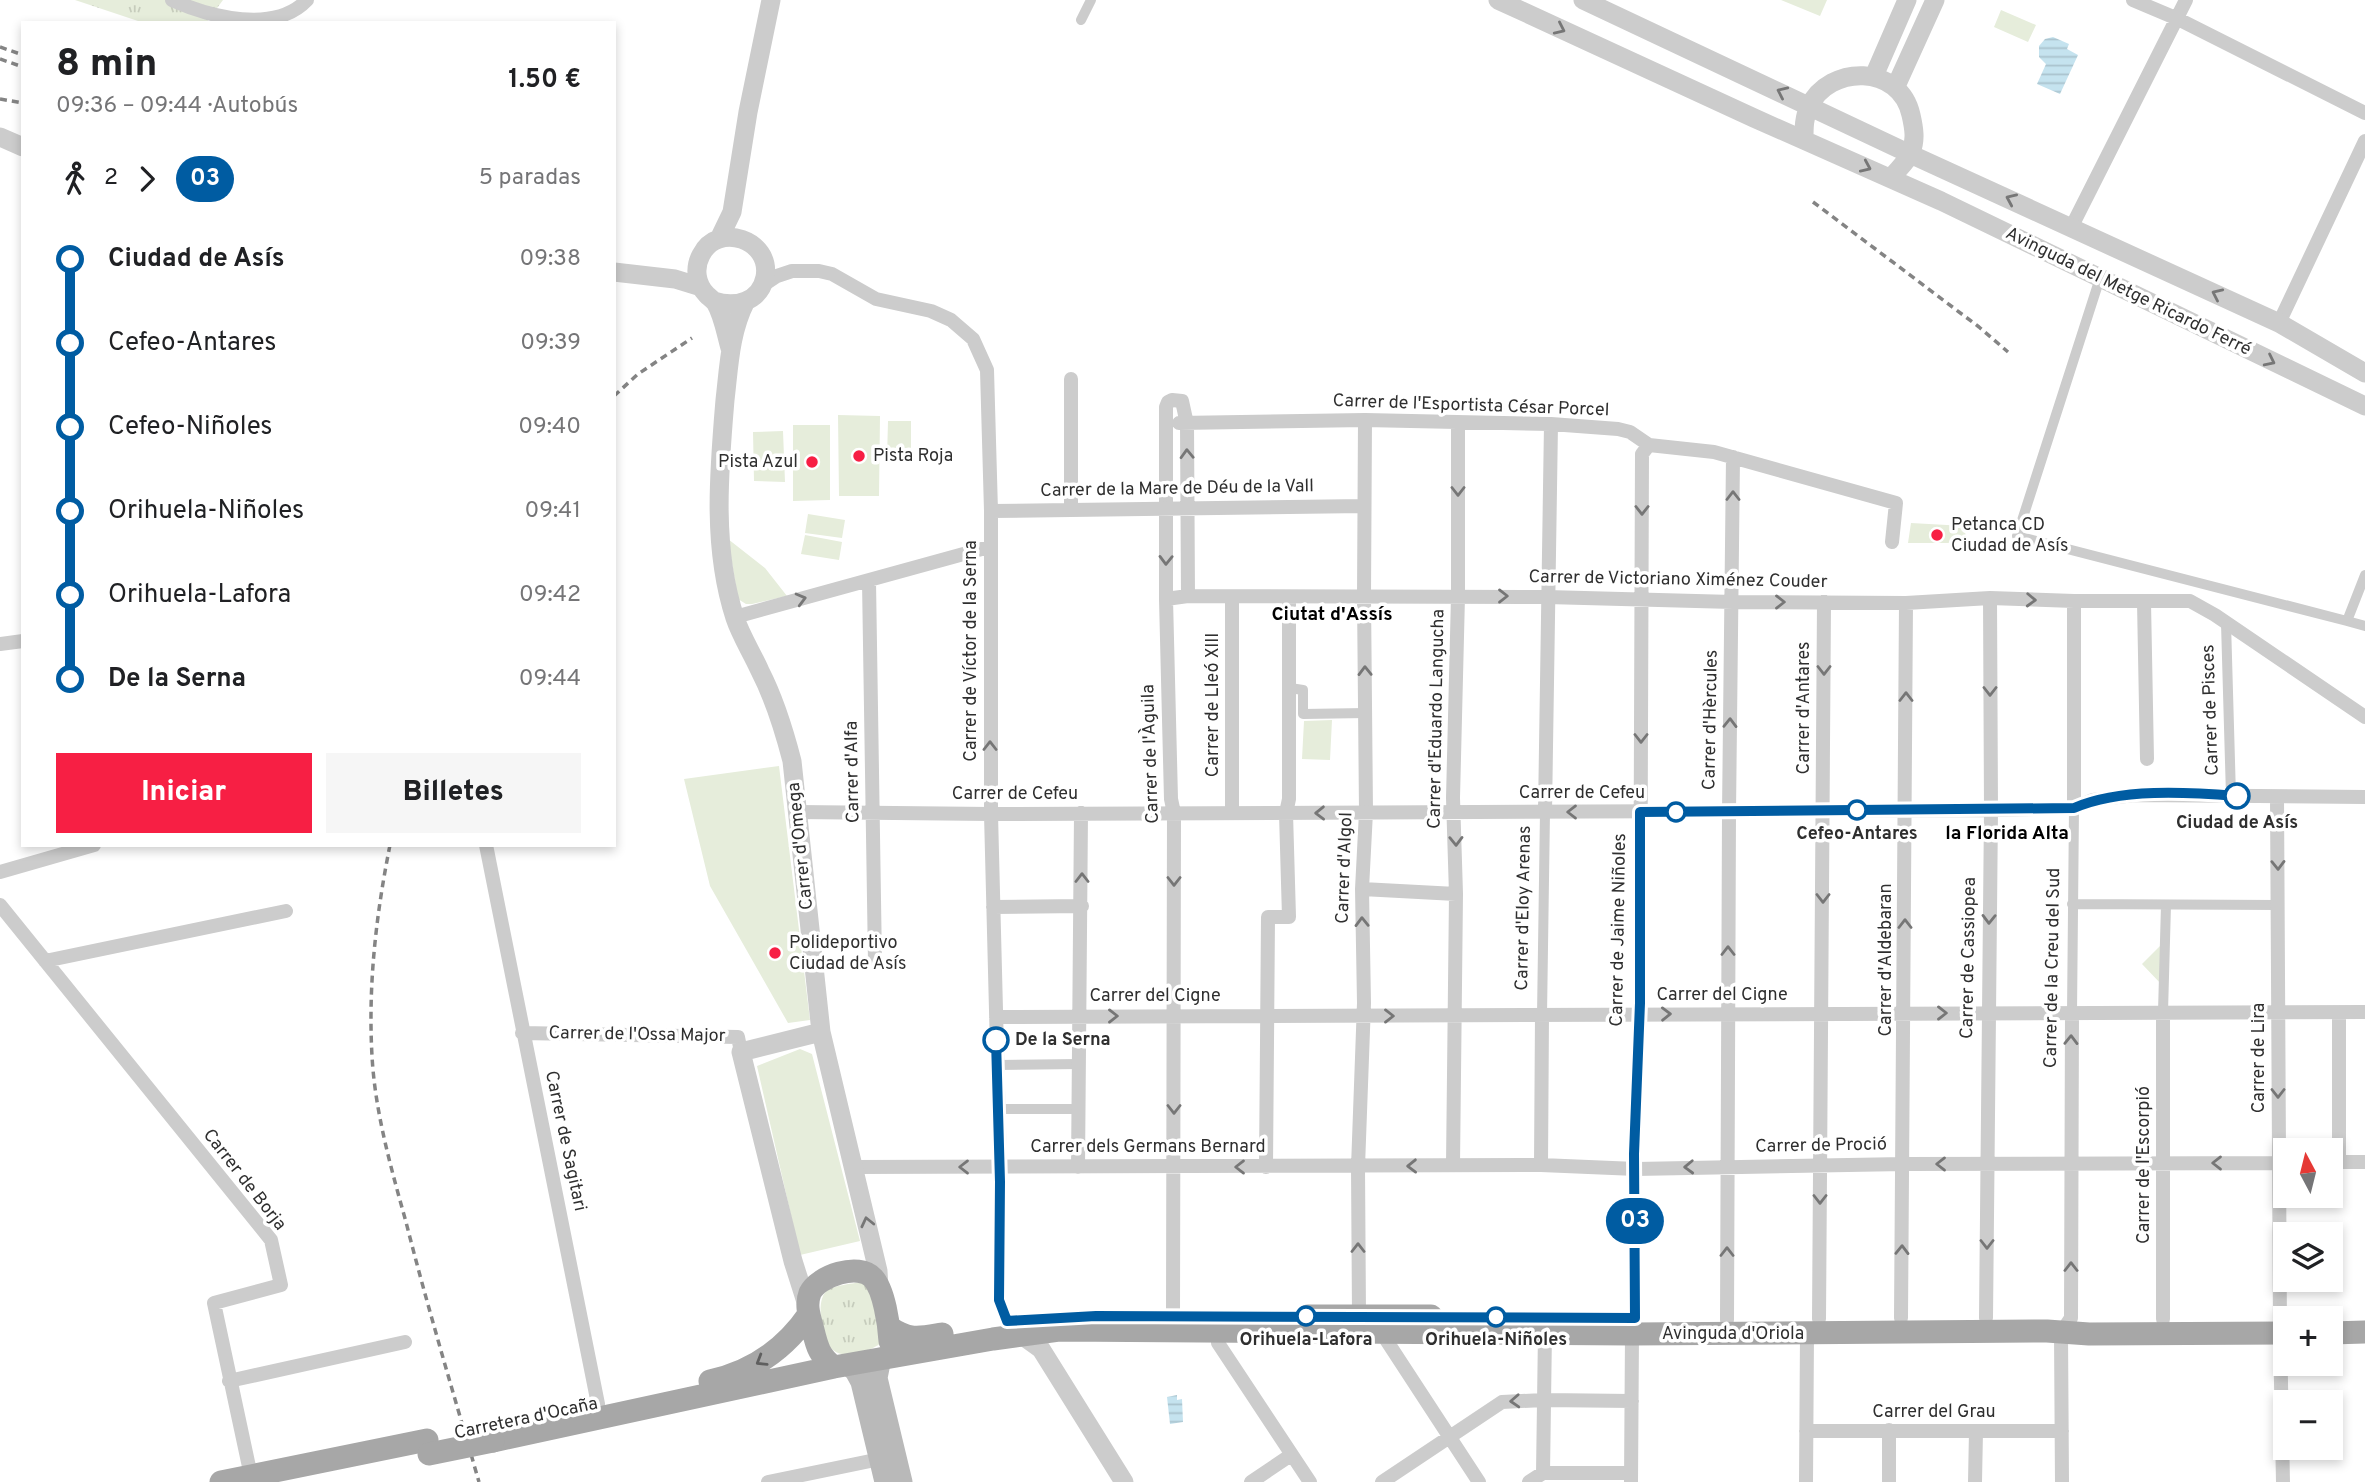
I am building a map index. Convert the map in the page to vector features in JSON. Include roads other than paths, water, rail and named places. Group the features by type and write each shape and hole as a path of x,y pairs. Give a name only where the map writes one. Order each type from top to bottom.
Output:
{"main road":[{"path":"879,1289 866,1272 840,1274 822,1280 813,1288 808,1310 818,1351 824,1361 855,1371 861,1382 885,1482"},
{"name":"Carrer d'Omega","path":"879,1289 889,1328 889,1347 881,1358"},
{"name":"Carretera d'Ocaña","path":"490,1434 598,1404 739,1373 784,1345 796,1334 808,1310"},
{"name":"Avinguda d'Oriola","path":"841,1366 920,1353 1069,1316 1359,1316 1634,1326 1813,1326 2047,1331 2066,1325 2163,1318 2273,1325"},
{"name":"Avinguda d'Oriola","path":"889,1328 902,1336 918,1339 1014,1330 1043,1340 1219,1331 1545,1332 1727,1320 1813,1326 1902,1318 1986,1318 2066,1325 2273,1326"},
{"path":"2343,1319 2365,1320"},
{"path":"2343,1332 2365,1332"},
{"path":"881,1358 877,1378 902,1482"},
{"name":"Carretera d'Ocaña","path":"221,1482 256,1479 428,1447 841,1366"},
{"name":"Carretera d'Ocaña","path":"295,1482 428,1447"}],"street":[{"path":"172,0 205,13 237,19 286,16 307,0"},
{"path":"730,349 697,266 705,249 719,239 732,212 748,111 771,0"},
{"path":"1081,20 1091,0"},
{"name":"Avinguda del Metge Ricardo Ferré","path":"1498,0 1891,178 2365,406"},
{"name":"Avinguda del Metge Ricardo Ferré","path":"1583,0 2279,323 2365,373"},
{"path":"1874,76 1907,0"},
{"path":"1896,86 1935,0"},
{"path":"2133,0 2178,19 2365,113"},
{"path":"2072,226 2186,0"},
{"path":"1804,139 1804,120 1810,105 1828,84 1848,78 1874,76 1896,86 1909,105 1915,132 1910,154 1891,178"},
{"path":"0,137 21,145"},
{"path":"2279,323 2365,141"},
{"path":"736,188 738,203 765,270 762,286"},
{"path":"719,239 737,237 784,264 806,270"},
{"path":"637,274 677,267 700,256"},
{"path":"730,349 737,318 746,301 762,286 785,272 806,270"},
{"name":"Carrer de Víctor de la Serna","path":"806,270 819,271 843,279 876,299 931,312 951,320 973,339 983,358 989,380 991,814 1000,1167 999,1300 1014,1330"},
{"path":"616,272 675,279 724,304 736,305 746,301"},
{"path":"2100,278 2017,536 2365,626"},
{"name":"Carrer d'Omega","path":"730,349 719,499 721,546 735,617 781,719 792,761 821,1032 878,1271 879,1289"},
{"path":"1071,379 1071,508"},
{"name":"Carrer de l'Àguila","path":"1173,1316 1174,813 1171,799 1166,599 1168,401 1182,401 1186,424"},
{"name":"Carrer de l'Esportista César Porcel","path":"1167,433 1172,425 1186,424 1365,420 1551,424 1618,429 1630,432 1649,445 1714,452 1896,503 1892,542"},
{"name":"Carrer d'Algol","path":"1359,1316 1358,1167 1364,1003 1362,889 1366,812 1365,420"},
{"name":"Carrer d'Eduardo Langucha","path":"1452,1166 1458,423"},
{"path":"1186,424 1188,596"},
{"name":"Carrer d'Eloy Arenas","path":"1542,1015 1546,597 1551,424"},
{"name":"Carrer de Jaime Niñoles","path":"1631,1478 1640,1003 1642,454 1649,445"},
{"name":"Carrer d'Hèrcules","path":"1727,1320 1733,457"},
{"name":"Carrer de la Mare de Déu de la Vall","path":"991,511 1364,506"},
{"path":"735,617 989,547"},
{"path":"2347,621 2365,575"},
{"name":"Carrer d'Alfa","path":"869,580 875,962"},
{"name":"Carrer de Victoriano Ximénez Couder","path":"1166,599 1188,596 1458,596 1732,602 1906,603 1990,598 2190,601 2226,623"},
{"name":"Carrer de Lleó XIII","path":"1232,597 1232,812"},
{"path":"1266,1167 1268,916 1289,916 1286,813 1289,799 1289,597"},
{"name":"Carrer de Cassiopea","path":"1986,1318 1991,810 1990,598"},
{"name":"Carrer de la Creu del Sud","path":"2062,1482 2070,1164 2074,601"},
{"name":"Carrer d'Antares","path":"1806,1482 1806,1431 1820,1166 1824,602"},
{"path":"2144,602 2147,759"},
{"name":"Carrer d'Aldebaran","path":"1902,1318 1906,603"},
{"path":"2226,623 2365,718"},
{"name":"Carrer de Pisces","path":"2226,623 2231,796"},
{"path":"0,644 21,641"},
{"path":"1290,688 1303,690 1303,714 1366,713"},
{"name":"Carrer de Cefeu","path":"798,812 991,814 1991,810 2074,808 2094,800 2134,795 2365,797"},
{"name":"Carrer de Lira","path":"2277,797 2281,1138"},
{"path":"1078,1167 1082,813"},
{"path":"0,872 87,847"},
{"name":"Carrer de Sagitari","path":"485,847 522,1033 542,1115 598,1404"},
{"path":"1362,889 1456,894"},
{"path":"2072,904 2278,905"},
{"name":"Carrer de Borja","path":"0,905 271,1240 281,1285 214,1303 243,1440 256,1479"},
{"path":"2164,1012 2166,905"},
{"path":"993,907 1082,906"},
{"path":"45,961 286,911"},
{"name":"Carrer de l'Escorpió","path":"2163,1318 2164,1012"},
{"name":"Carrer del Cigne","path":"996,1017 2365,1012"},
{"path":"2336,1138 2339,1013"},
{"path":"1541,1166 1542,1015"},
{"name":"Carrer de l'Ossa Major","path":"522,1033 738,1037 741,1052 821,1032"},
{"path":"741,1052 793,1261 808,1310"},
{"path":"997,1065 1080,1064"},
{"path":"998,1109 1079,1109"},
{"path":"2343,1162 2365,1162"},
{"name":"Carrer de Proció","path":"1358,1167 1541,1166 1636,1169 1904,1164 2273,1163"},
{"name":"Carrer dels Germans Bernard","path":"853,1167 1358,1167"},
{"name":"Carrer de Lira","path":"2282,1208 2283,1306"},
{"path":"1014,1330 1112,1482"},
{"path":"1219,1331 1218,1343 1310,1482"},
{"path":"1381,1332 1479,1482"},
{"path":"1543,1473 1545,1332"},
{"path":"1043,1340 1124,1482"},
{"path":"229,1381 405,1342"},
{"name":"Carrer de Lira","path":"2283,1376 2283,1482"},
{"path":"1382,1482 1502,1402 1632,1401"},
{"path":"1889,1430 1889,1482"},
{"name":"Carrer del Grau","path":"1806,1431 2062,1431"},
{"path":"1975,1482 1976,1432"},
{"path":"1251,1482 1291,1455"},
{"path":"768,1482 880,1459"},
{"path":"1529,1482 1543,1473 1631,1478"}],"water":[{"path":"2053,37 2069,44 2067,49 2078,55 2060,94 2037,84 2046,64 2039,57 2039,46 2045,39"},
{"path":"1177,1395 1177,1400 1182,1399 1183,1422 1170,1424 1167,1397"}],"railway":[{"path":"0,47 21,54"},
{"path":"0,59 21,66"},
{"path":"0,99 21,103"},
{"path":"1813,202 1979,327 2008,352"},
{"path":"616,394 638,374 692,338"},
{"path":"390,847 372,976 371,1029 376,1098 384,1140 432,1320 479,1482"}],"place":[{"name":"Pista Roja","path":"859,456"},
{"name":"Pista Azul","path":"812,462"},
{"name":"Petanca CD Ciudad de Asís","path":"1937,535"},
{"name":"Ciudad de Asís","path":"2237,796"},
{"name":"Cefeo-Antares","path":"1857,810"},
{"name":"Polideportivo Ciudad de Asís","path":"775,953"},
{"name":"De la Serna","path":"996,1040"},
{"name":"Orihuela-Lafora","path":"1306,1316"},
{"name":"Orihuela-Niñoles","path":"1496,1317"}],"district":[{"name":"Ciutat d'Assís","path":"1332,615"},
{"name":"la Florida Alta","path":"2007,834"}]}
